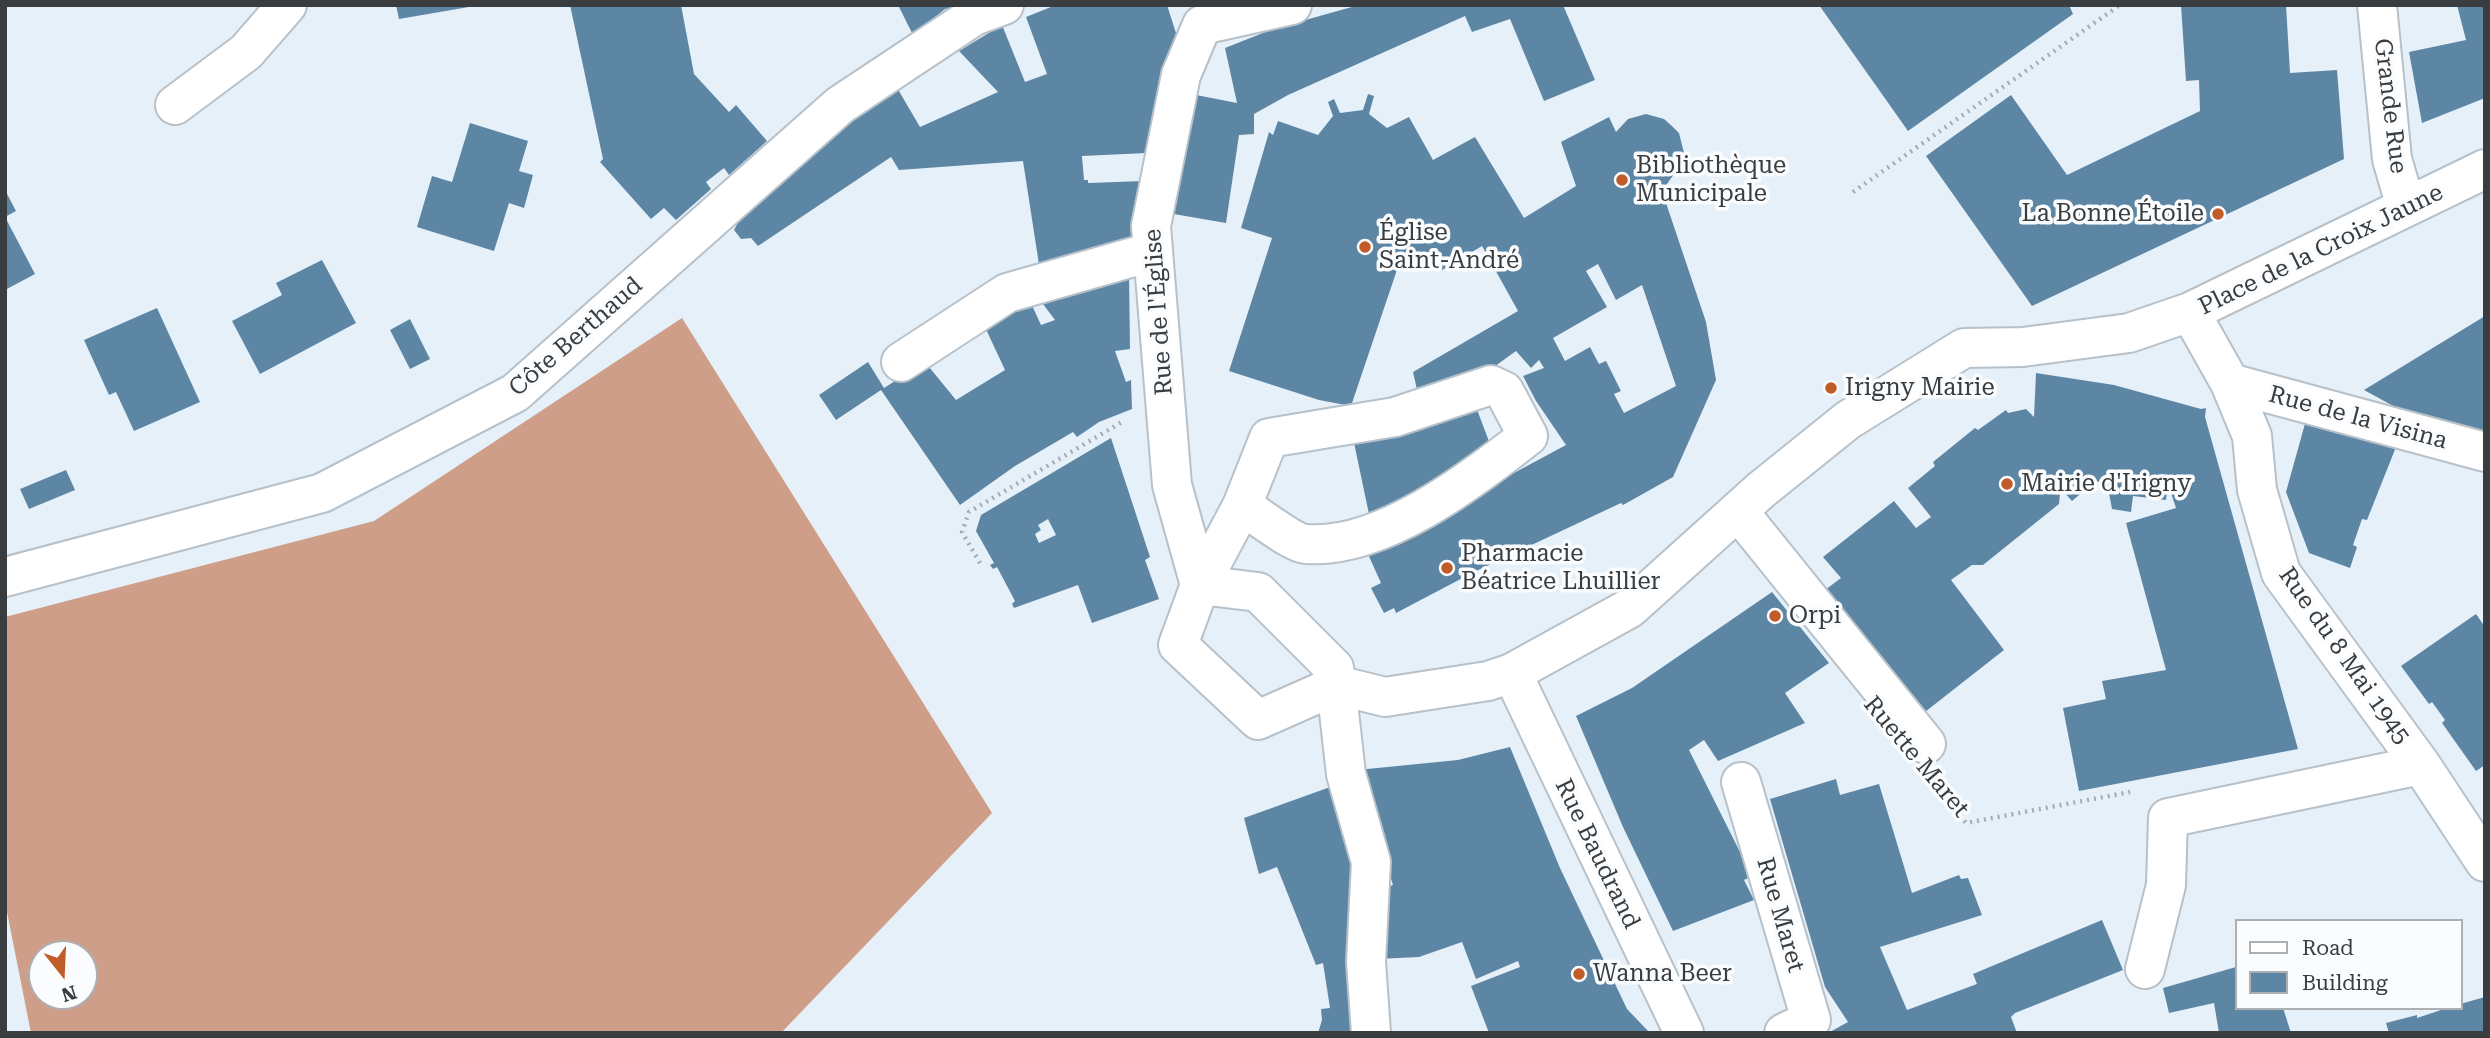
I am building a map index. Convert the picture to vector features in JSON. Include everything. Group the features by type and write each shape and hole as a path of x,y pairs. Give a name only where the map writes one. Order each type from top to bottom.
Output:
{"street":[{"path":"175,105 246,52 286,5"},
{"name":"Côte Berthaud","path":"5,577 322,493 516,393 840,105 974,16 1004,5"},
{"path":"1195,15 1292,5"},
{"name":"Grande Rue","path":"2377,5 2392,159 2406,207"},
{"name":"Rue de l'Église","path":"1195,15 1151,226 1151,252 1172,485 1200,585"},
{"name":"Place de la Croix Jaune","path":"2230,383 2190,312 2485,169"},
{"path":"901,362 1007,293 1151,252"},
{"path":"1242,506 1304,544 1363,539 1467,484 1528,436 1504,391 1491,385 1395,417 1269,438 1242,506 1200,585 1178,645 1258,720 1337,685 1385,697 1488,681 1512,673 1630,608 1738,511 1848,420 1964,348 2023,347 2129,333 2190,312"},
{"name":"Rue de la Visina","path":"2230,383 2485,452"},
{"name":"Rue du 8 Mai 1945","path":"2230,383 2252,436 2257,490 2281,573 2421,765 2485,862"},
{"name":"Ruette Maret","path":"1738,511 1926,744"},
{"path":"1200,585 1258,592 1334,668 1346,774 1371,863 1366,962 1371,1033"},
{"name":"Rue Baudrand","path":"1512,673 1684,1033"},
{"name":"Rue du 8 Mai 1945","path":"2168,818 2421,765"},
{"name":"Rue Maret","path":"1741,782 1811,1020 1784,1033"},
{"path":"2145,969 2166,885 2168,818"}],"path":[{"path":"1853,192 2120,5"},
{"path":"980,563 962,532 969,512 1108,428 1165,404"},
{"name":"Ruette Maret","path":"1933,781 1966,823 2135,791 2168,818"}],"shaded area":[{"path":"682,318 992,813 781,1033 31,1033 5,902 5,617 374,521"}],"building":[{"path":"396,5 469,5 469,7 399,19"},
{"path":"570,5 681,5 694,74 729,112 736,105 767,141 729,175 724,168 706,182 711,189 676,220 664,208 651,219 600,162 603,159"},
{"path":"898,5 959,7 945,9 913,35"},
{"path":"1056,5 1167,5 1176,33 1147,153 1082,156 1084,180 1088,180 1088,183 1144,181 1136,245 1040,271 1023,161 899,170 891,157 758,246 751,238 741,239 734,230 740,219 863,110 896,86 920,127 998,92 959,51 1002,25 1025,82 1047,74 1026,17"},
{"path":"1359,5 1563,5 1595,80 1544,101 1510,19 1472,32 1465,16 1288,95 1254,114 1254,134 1239,135 1226,223 1168,213 1191,94 1237,103 1225,48 1273,29"},
{"path":"1819,5 2069,5 2073,14 1908,131"},
{"path":"2181,5 2286,5 2290,73 2337,70 2344,159 2032,306 1926,156 2011,95 2067,175 2200,111 2199,80 2186,81"},
{"path":"2457,5 2485,5 2485,98 2422,123 2409,52 2466,40"},
{"path":"1368,94 1374,96 1369,114 1387,128 1409,117 1433,160 1475,137 1524,218 1576,186 1561,142 1609,117 1616,132 1628,119 1646,114 1664,119 1679,133 1684,153 1679,167 1662,191 1706,322 1716,380 1673,477 1623,505 1621,503 1474,572 1396,613 1394,608 1384,613 1371,588 1381,583 1367,552 1566,445 1536,401 1523,376 1544,368 1539,360 1531,368 1516,351 1487,372 1420,403 1413,372 1518,311 1482,246 1442,270 1402,255 1351,406 1319,400 1229,371 1272,238 1241,228 1269,132 1273,135 1278,121 1318,135 1333,116 1328,102 1334,99 1340,113 1363,110","holes":["1598,264 1616,300 1642,285 1676,386 1624,413 1614,394 1621,391 1606,361 1599,364 1590,347 1565,361 1553,338 1607,307 1586,271"]},
{"path":"470,123 528,141 519,171 533,175 524,208 509,203 494,251 417,227 432,176 452,182"},
{"path":"5,190 16,211 5,217"},
{"path":"5,217 35,274 5,290"},
{"path":"322,260 356,323 260,374 232,321 282,295 276,283"},
{"path":"1129,274 1130,349 1115,351 1126,382 1131,380 1132,409 1099,422 1077,437 1073,432 1015,466 960,505 881,390 836,420 819,395 868,362 884,388 925,362 956,400 1005,370 984,325 1030,301 1041,325 1055,320 1037,296"},
{"path":"157,308 200,402 134,431 116,392 109,395 84,340"},
{"path":"2485,316 2485,435 2406,413 2364,390"},
{"path":"410,319 430,359 410,369 390,330"},
{"path":"2036,373 2114,385 2201,409 2206,408 2205,417 2298,749 2079,791 2063,708 2106,699 2102,681 2166,670 2126,523 2176,508 2168,484 2166,500 2133,496 2131,512 2112,509 2107,483 2078,479 2085,490 2072,501 2063,491 2060,493 2059,504 1983,565 1972,565 1951,580 2004,650 1916,719 1817,596 1841,578 1823,557 1894,501 1916,528 1931,517 1908,488 1935,466 1933,462 1975,428 1978,430 2006,410 2008,413 2026,409 2034,417"},
{"path":"1473,399 1490,444 1480,461 1370,519 1353,438"},
{"path":"2306,420 2396,447 2367,520 2362,519 2353,545 2357,547 2350,568 2309,553 2286,492"},
{"path":"1111,438 1150,557 1145,560 1159,599 1092,623 1078,585 1014,608 1012,604 1015,601 997,567 993,569 990,565 994,563 976,531 981,515","holes":["1048,519 1056,535 1039,543 1035,534 1041,530 1038,525"]},
{"path":"66,470 75,490 29,509 20,489"},
{"path":"1772,592 1829,663 1785,693 1805,723 1718,761 1704,740 1689,750 1752,876 1744,880 1754,900 1673,931 1623,827 1576,716 1632,688"},
{"path":"2476,614 2485,627 2485,765 2476,771 2442,723 2445,720 2432,702 2429,704 2401,666"},
{"path":"1510,747 1560,868 1627,1009 1650,1033 1489,1033 1471,986 1520,967 1518,961 1476,979 1462,942 1419,957 1377,959 1379,890 1393,885 1357,770 1458,760"},
{"path":"1836,779 1840,795 1879,784 1912,893 1959,875 1961,879 1968,878 1982,915 1880,947 1907,1010 1977,984 1973,974 2102,920 2123,970 2015,1013 2011,1017 2017,1033 1828,1033 1848,1022 1825,987 1770,799"},
{"path":"1333,786 1358,839 1362,1033 1318,1033 1322,1020 1321,1009 1330,1008 1323,963 1316,965 1277,867 1259,874 1244,818"},
{"path":"2234,968 2234,1010 2284,1010 2291,1033 2219,1033 2214,1003 2169,1013 2163,988"},
{"path":"2485,997 2485,1033 2389,1033 2386,1023 2417,1015 2417,1018 2441,1010 2462,1010 2462,1003"}],"place":[{"name":"Bibliothèque Municipale","path":"1622,180"},
{"name":"La Bonne Étoile","path":"2218,214"},
{"name":"Église Saint-André","path":"1365,247"},
{"name":"Irigny Mairie","path":"1831,388"},
{"name":"Mairie d'Irigny","path":"2007,484"},
{"name":"Pharmacie Béatrice Lhuillier","path":"1447,568"},
{"name":"Orpi","path":"1775,616"},
{"name":"Wanna Beer","path":"1579,974"}]}
